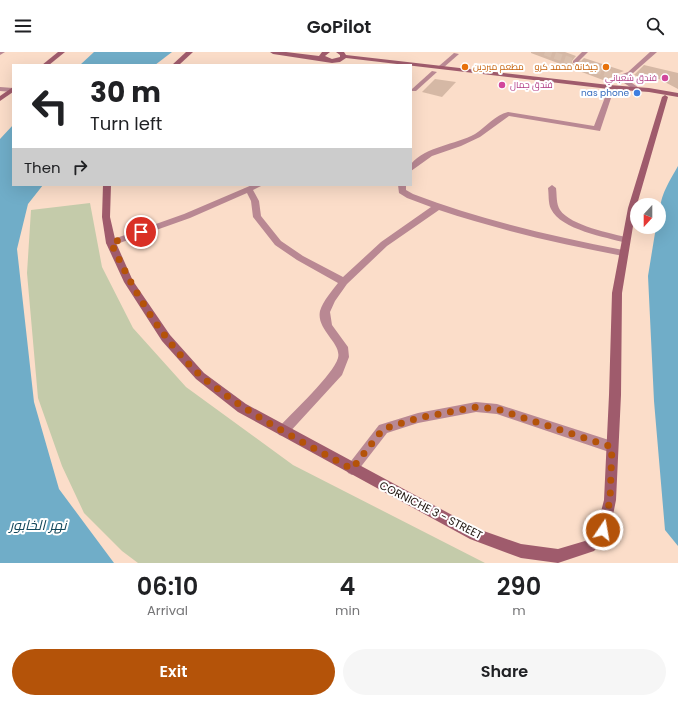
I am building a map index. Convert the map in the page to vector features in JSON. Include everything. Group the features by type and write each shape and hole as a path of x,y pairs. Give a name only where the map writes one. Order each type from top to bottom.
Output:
{"street":[{"path":"46,64 62,52"},
{"path":"176,64 190,52"},
{"path":"273,52 325,55"},
{"path":"310,52 325,55 338,60 366,64"},
{"path":"575,62 585,52"},
{"path":"637,90 630,83 616,77 630,73 654,52"},
{"path":"338,60 341,59 341,54 678,95"},
{"path":"441,67 456,54"},
{"path":"412,70 665,97 678,100"},
{"path":"414,90 434,72"},
{"path":"0,89 12,90"},
{"path":"0,99 12,90"},
{"path":"413,164 438,150 466,141 489,128 498,119 508,114 597,129 610,92"},
{"name":"CORNICHE 3 - STREET","path":"107,186 106,217 111,243 129,282 166,338 200,376 242,408 352,469 475,534 521,551 558,556 589,546 603,530 610,500 617,293 632,208 665,97"},
{"path":"402,186 402,191 410,196 437,207 474,219 550,238 623,253"},
{"path":"111,243 186,216 253,187 257,217 278,243 300,258 344,282"},
{"path":"552,188 556,211 561,216 572,223 626,240"},
{"path":"283,431 338,372 344,357 344,350 327,326 325,312 331,299 344,282 384,244 437,207"},
{"path":"352,469 383,429 418,418 476,407 497,409 612,447"}],"green space":[{"path":"90,203 102,267 133,328 186,387 293,465 485,563 138,563 122,551 84,513 62,466 38,398 27,273 31,210"}],"water":[{"path":"94,52 172,52 156,64 81,64"},
{"name":"نهر الخابور","path":"12,126 12,186 42,186 28,204 17,249 34,402 59,489 114,563 0,563 0,139"},
{"path":"678,166 678,546 665,530 654,401 648,276 655,234 666,234 666,198 662,198"}],"building":[{"path":"531,52 565,52 576,56 572,61 573,64 578,64 584,58 624,71 615,73 612,77 603,80"},
{"path":"644,65 678,73 678,89 659,79 644,79 634,75"},
{"path":"435,79 456,82 442,97 422,92"}],"tunnel":[{"path":"545,52 614,76"}],"place":[{"name":"مطعم ميردين","path":"465,67"},
{"name":"جيخانة محمد كرو","path":"606,67"},
{"name":"فندق شعباني","path":"665,78"},
{"name":"فندق جمال","path":"502,85"},
{"name":"nas phone","path":"637,93"}],"route":[{"path":"141,232 111,243 129,282 166,338 200,376 242,408 352,469 383,429 418,418 476,407 497,409 612,447 610,500 603,530"}]}
